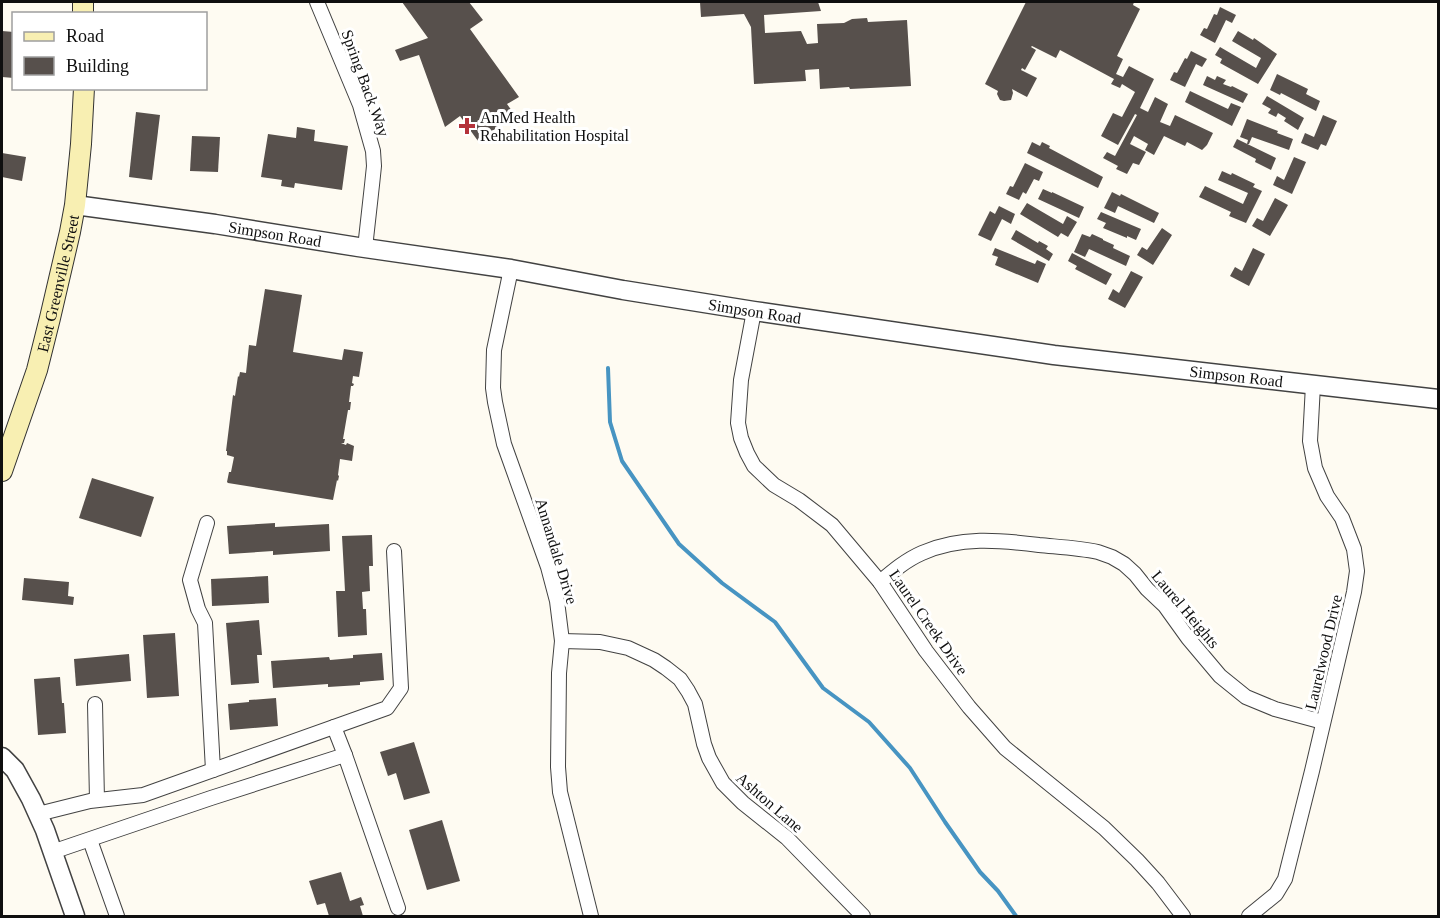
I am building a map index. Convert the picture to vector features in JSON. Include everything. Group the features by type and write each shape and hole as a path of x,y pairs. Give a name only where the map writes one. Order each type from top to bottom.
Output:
{"main road":[{"name":"East Greenville Street","path":"2,471 37,370 75,205 84,90"}],"street":[{"name":"Spring Back Way","path":"318,2 360,105 373,151 374,166 365,248"},
{"name":"Simpson Road","path":"75,205 511,269 754,311 1054,356 1438,399"},
{"name":"Annandale Drive","path":"511,269 494,350 493,388 504,444 548,567 557,600 562,641 558,766 560,792 591,916"},
{"name":"Laurel Creek Drive","path":"754,311 741,380 738,423 741,438 754,466 774,485 799,500 832,525 880,582 926,651 969,707 1005,748 1104,828 1158,883 1183,916"},
{"name":"Laurelwood Drive","path":"1249,916 1276,894 1285,879 1354,592 1357,571 1354,549 1342,518 1327,496 1315,468 1310,441 1313,385"},
{"path":"207,523 190,580 198,609 205,623 213,770"},
{"name":"Laurel Heights","path":"880,582 909,560 948,544 962,541 997,540 1098,552 1118,561 1135,573 1147,589 1165,606 1220,676 1246,697 1275,709 1323,722"},
{"path":"38,814 97,800 143,795 387,708 401,688 394,551"},
{"name":"Ashton Lane","path":"562,641 600,642 628,648 654,660 680,679 695,704 709,759 723,783 743,803 787,838 863,916"},
{"path":"95,704 97,800"},
{"path":"334,727 398,908"},
{"path":"52,852 345,755"},
{"path":"2,758 15,770 38,814 75,916"},
{"path":"90,840 117,916"}],"building":[{"path":"402,2 469,2 483,20 470,29 519,97 507,104 515,115 478,141 460,116 445,127 419,55 400,61 395,50 428,38"},
{"path":"700,2 818,2 821,11 764,15 765,33 801,31 807,44 818,43 817,24 844,23 852,19 867,18 868,22 907,20 911,86 820,89 819,69 805,70 806,81 754,84 751,27 744,14 701,17"},
{"path":"1026,2 1134,2 1133,5 1140,9 1117,56 1123,59 1116,74 1123,77 1129,66 1154,79 1140,108 1148,112 1155,97 1168,104 1160,122 1170,126 1175,115 1213,133 1207,145 1202,150 1187,142 1185,146 1164,136 1154,155 1145,150 1148,144 1134,136 1130,144 1146,152 1139,165 1133,163 1127,174 1116,169 1118,166 1103,158 1107,152 1115,156 1137,115 1135,114 1118,145 1101,136 1113,113 1122,117 1135,92 1122,84 1120,88 1111,84 1114,79 1060,50 1056,58 1032,46 1036,50 1025,70 1022,68 1021,70 1037,78 1027,97 1012,89 1011,100 1000,100 998,91 985,84"},
{"path":"1220,7 1236,15 1232,23 1226,20 1215,43 1200,35 1204,28 1207,29 1214,14 1217,15"},
{"path":"2,31 12,32 12,78 2,77"},
{"path":"1238,31 1253,40 1254,38 1277,54 1258,84 1220,63 1222,59 1215,55 1220,47 1256,68 1261,58 1232,41"},
{"path":"1191,51 1207,59 1202,67 1196,64 1185,87 1170,80"},
{"path":"1277,74 1308,89 1306,94 1320,101 1316,111 1281,93 1280,95 1270,90"},
{"path":"1207,76 1215,80 1217,76 1226,80 1223,84 1248,94 1243,103 1203,85"},
{"path":"1190,91 1228,109 1231,103 1241,107 1232,126 1185,102"},
{"path":"1267,96 1304,118 1298,130 1284,121 1286,118 1278,113 1276,117 1268,113 1271,109 1262,104"},
{"path":"136,112 160,115 152,180 129,177"},
{"path":"1323,115 1337,121 1326,146 1321,144 1318,150 1301,143 1305,133 1314,137"},
{"path":"1247,119 1293,139 1289,150 1252,137 1247,144 1248,140 1240,137"},
{"path":"297,127 315,130 314,141 348,146 342,190 295,183 294,188 281,186 282,180 261,177 268,134 296,138"},
{"path":"192,136 220,137 218,172 190,171"},
{"path":"1237,139 1276,158 1271,170 1233,147"},
{"path":"1032,142 1040,146 1042,142 1103,177 1098,188 1027,153"},
{"path":"2,153 26,157 22,181 2,177"},
{"path":"1294,157 1306,162 1292,194 1273,185 1277,176 1284,180"},
{"path":"1025,163 1043,172 1039,181 1034,179 1026,194 1023,192 1019,200 1006,194 1010,186 1013,187"},
{"path":"1222,171 1231,175 1232,173 1255,184 1253,187 1262,191 1246,223 1229,216 1231,212 1199,197 1205,186 1243,204 1248,193 1218,180"},
{"path":"1043,189 1084,207 1079,218 1038,199"},
{"path":"1112,192 1120,196 1121,194 1159,213 1154,223 1118,206 1115,213 1104,208"},
{"path":"1275,198 1288,205 1270,236 1252,226 1257,218 1263,221"},
{"path":"1027,203 1063,224 1067,216 1077,222 1068,237 1061,233 1058,237 1020,214"},
{"path":"999,206 1015,214 1011,224 1002,219 991,241 978,235 990,211 995,214"},
{"path":"1101,212 1141,229 1136,240 1103,228 1106,223 1097,219"},
{"path":"1162,228 1172,235 1153,265 1137,255 1142,247 1147,250"},
{"path":"1016,230 1048,246 1046,249 1053,254 1049,261 1011,239"},
{"path":"1082,234 1090,237 1092,234 1103,239 1114,245 1113,248 1130,256 1126,266 1089,249 1085,257 1074,252"},
{"path":"995,248 1035,264 1037,260 1046,264 1038,283 995,265 998,257 992,255"},
{"path":"1253,248 1265,254 1249,286 1230,276 1235,267 1242,271"},
{"path":"1072,253 1112,274 1106,285 1075,269 1077,266 1068,261"},
{"path":"1131,271 1143,277 1125,308 1108,299 1113,289 1119,293"},
{"path":"265,289 302,295 293,352 342,360 344,349 363,352 359,377 353,376 350,410 348,410 343,439 345,439 344,443 341,443 354,446 352,461 340,459 339,476 333,500 227,482 234,457 227,455 226,451 233,395 235,396 240,372 246,373 249,345 256,346"},
{"path":"92,478 154,497 141,537 79,518"},
{"path":"275,523 275,527 329,524 330,551 273,555 273,551 229,554 227,526"},
{"path":"372,535 373,566 369,566 370,591 362,592 363,609 366,609 367,635 338,637 336,591 345,591 342,536"},
{"path":"268,576 269,603 212,606 211,579"},
{"path":"24,578 69,582 68,596 74,597 73,605 22,600"},
{"path":"259,620 262,655 257,655 259,683 231,685 226,623"},
{"path":"175,633 179,696 147,698 143,635"},
{"path":"382,653 384,680 360,682 360,685 328,687 328,684 273,688 271,661 329,657 330,660 353,658 353,655"},
{"path":"129,654 131,681 76,686 74,659"},
{"path":"60,677 66,733 38,735 34,679"},
{"path":"276,698 278,726 230,730 228,704"},
{"path":"414,742 430,793 404,800 396,773 388,776 380,752"},
{"path":"442,820 460,881 427,890 409,830"},
{"path":"341,872 350,901 361,897 364,905 360,906 363,916 329,916 325,903 317,905 309,881"}],"waterway":[{"path":"608,368 610,422 622,461 679,544 722,583 775,622 823,688 869,722 910,768 980,872 998,891 1016,916"}],"place":[{"name":"AnMed Health Rehabilitation Hospital","path":"467,126"}]}
